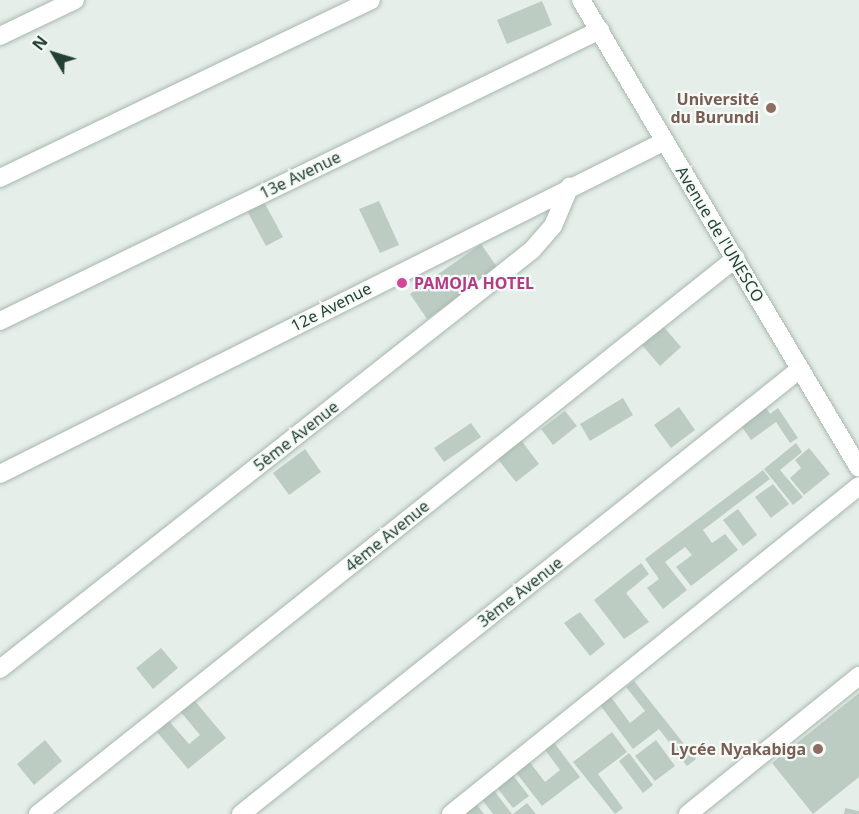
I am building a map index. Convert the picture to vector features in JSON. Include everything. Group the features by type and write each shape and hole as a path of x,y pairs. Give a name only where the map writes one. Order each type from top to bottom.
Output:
{"street":[{"path":"0,36 75,0"},
{"path":"0,178 371,0"},
{"name":"Avenue de l'UNESCO","path":"581,0 663,142 736,258 859,468"},
{"name":"13e Avenue","path":"0,321 600,30"},
{"name":"12e Avenue","path":"0,474 570,186 663,142"},
{"name":"5ème Avenue","path":"0,669 532,250 553,226 570,186"},
{"name":"4ème Avenue","path":"38,814 736,258"},
{"name":"3ème Avenue","path":"241,814 800,369"},
{"path":"451,814 859,486"},
{"path":"688,814 859,676"}],"building":[{"path":"542,1 552,25 507,44 497,20"},
{"path":"263,200 283,237 266,246 246,209"},
{"path":"379,201 399,245 380,253 359,209"},
{"path":"481,244 499,270 427,319 410,294"},
{"path":"663,326 681,347 660,366 642,345"},
{"path":"623,398 633,415 590,441 580,424"},
{"path":"765,406 770,414 778,408 798,438 790,443 776,422 751,440 740,424"},
{"path":"679,407 695,430 671,448 654,425"},
{"path":"565,411 577,426 553,445 541,429"},
{"path":"471,423 481,437 444,462 434,448"},
{"path":"521,440 539,464 516,482 497,458"},
{"path":"796,443 802,452 780,470 803,497 793,505 764,469"},
{"path":"809,448 830,474 804,495 790,478 801,468 795,460"},
{"path":"305,449 321,472 289,495 273,473"},
{"path":"763,470 770,479 703,530 712,543 725,534 738,550 691,586 676,567 692,555 685,547 665,562 687,590 663,609 647,588 659,579 645,559"},
{"path":"773,484 789,504 771,518 755,497"},
{"path":"738,509 757,535 743,546 723,520"},
{"path":"641,563 649,574 626,593 649,622 624,639 594,600"},
{"path":"580,612 605,644 590,656 564,623"},
{"path":"161,648 178,668 153,689 136,668"},
{"path":"634,681 696,759 687,766 659,729 633,749 600,705 611,697 630,723 645,711 626,687"},
{"path":"859,693 859,777 813,814 772,763"},
{"path":"194,700 226,738 188,769 157,732 169,721 189,744 200,735 180,711"},
{"path":"612,732 627,752 598,774 623,808 615,814 573,762"},
{"path":"549,736 580,777 542,806 511,766 525,756 545,782 560,770 540,743"},
{"path":"45,740 62,761 34,785 17,764"},
{"path":"656,740 675,766 655,781 635,756"},
{"path":"629,753 653,785 643,793 619,761"},
{"path":"511,773 529,796 513,808 495,785"},
{"path":"492,788 512,814 493,814 480,797"},
{"path":"474,801 484,814 458,814"},
{"path":"527,803 536,814 513,814"},
{"path":"845,808 859,811 859,814 844,814"}],"place":[{"name":"Université du Burundi","path":"771,108"},
{"name":"PAMOJA HOTEL","path":"402,283"},
{"name":"Lycée Nyakabiga","path":"818,749"}]}
